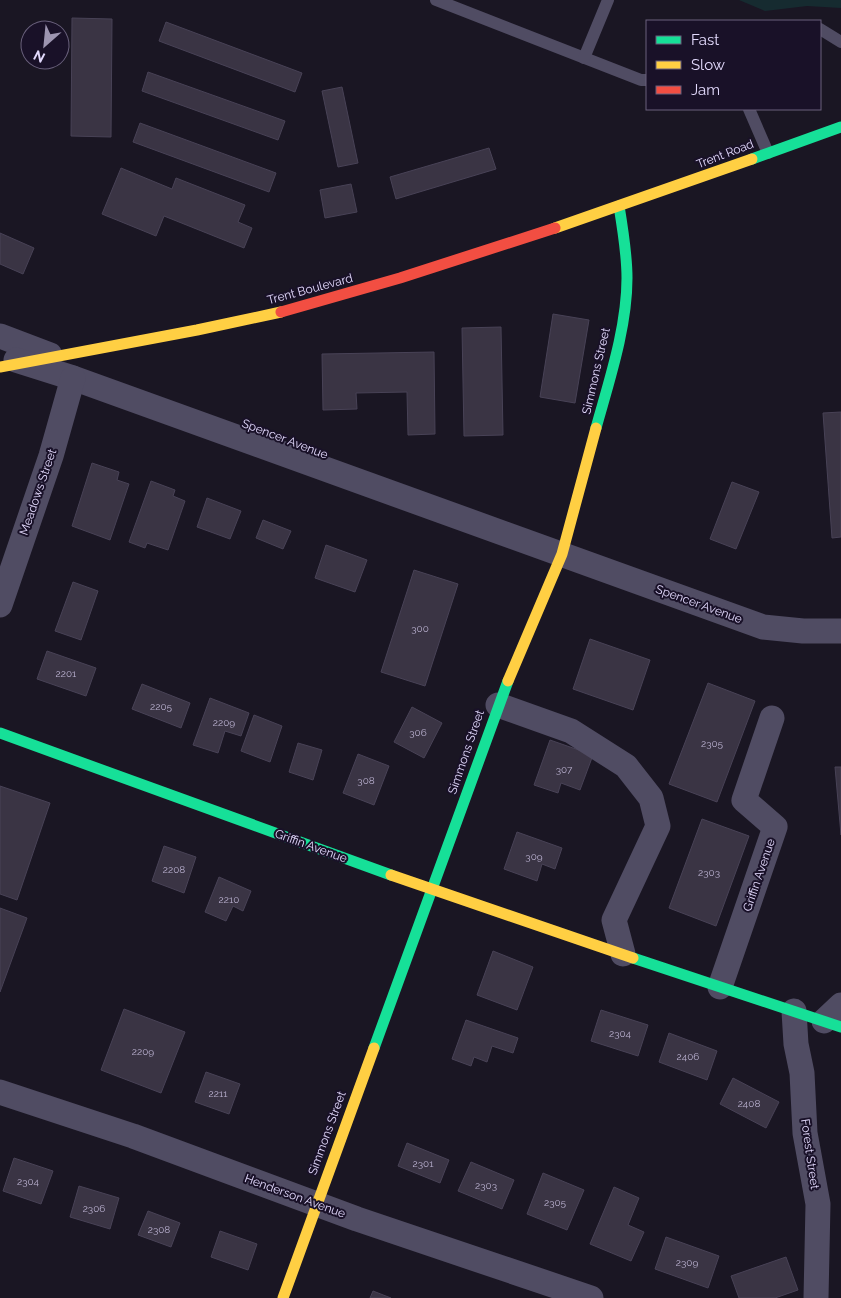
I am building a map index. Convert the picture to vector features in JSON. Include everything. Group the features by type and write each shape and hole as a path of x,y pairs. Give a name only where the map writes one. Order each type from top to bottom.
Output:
{"street":[{"name":"Trent Road","path":"619,206 841,127"},
{"name":"Trent Boulevard","path":"12,365 153,339 257,317 334,298 442,266 619,206"},
{"name":"Simmons Street","path":"283,1298 498,705 562,554 602,407 622,323 627,272 626,249 619,206"},
{"name":"Spencer Avenue","path":"0,336 233,419 384,477 536,528 562,554"},
{"name":"Spencer Avenue","path":"0,354 12,365 73,378 763,627 802,632 841,631"},
{"name":"Meadows Street","path":"0,605 51,456 73,378"},
{"path":"498,705 571,731 626,766 651,798 658,826 614,920 623,954"},
{"name":"Griffin Avenue","path":"720,987 775,827 744,800 772,718"},
{"name":"Griffin Avenue","path":"0,733 431,890 794,1012 835,1018"},
{"name":"Forest Street","path":"794,1012 796,1044 802,1073 805,1133 818,1204 816,1298"},
{"name":"Henderson Avenue","path":"0,1092 133,1136 316,1204 591,1298"}],"lane":[{"path":"436,0 641,80 646,80"},
{"path":"584,58 608,0"},
{"path":"821,30 841,42"},
{"path":"749,110 768,153"}],"green space":[{"path":"739,0 841,0 841,8 807,6 765,11"}],"building":[{"path":"72,18 112,19 111,137 71,136"},
{"path":"166,22 302,73 295,92 159,41"},
{"path":"148,72 285,121 278,140 142,91"},
{"path":"342,87 358,163 338,167 322,91"},
{"path":"140,123 276,173 269,192 133,142"},
{"path":"489,148 496,169 396,199 390,177"},
{"path":"121,168 172,189 176,178 245,205 238,222 252,228 244,248 164,216 156,236 102,214"},
{"path":"351,184 357,212 325,218 320,190"},
{"path":"0,233 34,248 23,274 0,264"},
{"path":"553,314 589,320 575,403 540,397"},
{"path":"501,327 503,435 464,436 462,328"},
{"path":"434,352 435,434 408,435 407,392 356,393 357,409 323,410 322,354"},
{"path":"841,412 841,537 832,538 823,413"},
{"path":"92,463 119,472 117,480 129,484 110,540 72,526"},
{"path":"151,481 175,490 173,496 185,501 168,550 147,543 145,548 129,542"},
{"path":"732,482 759,492 736,549 710,539"},
{"path":"207,498 241,511 230,539 197,527"},
{"path":"263,520 291,531 283,549 256,538"},
{"path":"326,545 367,560 355,592 315,578"},
{"path":"414,570 458,584 425,686 381,672"},
{"path":"73,582 98,591 81,640 55,631"},
{"path":"590,639 650,660 633,710 573,689"},
{"path":"47,651 96,668 86,696 37,679"},
{"path":"708,683 755,701 717,802 669,784"},
{"path":"142,684 190,703 181,728 132,709"},
{"path":"210,698 249,713 241,736 225,731 218,753 193,745"},
{"path":"412,707 442,723 424,758 394,742"},
{"path":"254,715 282,726 270,762 241,751"},
{"path":"550,740 593,755 580,790 561,783 558,793 534,785"},
{"path":"298,743 322,750 313,780 289,772"},
{"path":"358,754 389,766 374,805 343,793"},
{"path":"835,767 841,767 841,835"},
{"path":"0,786 50,803 17,900 0,894"},
{"path":"702,819 749,836 716,926 669,908"},
{"path":"517,832 562,848 555,869 542,864 537,881 504,869"},
{"path":"164,846 196,857 184,893 152,881"},
{"path":"219,877 251,891 243,911 233,906 226,921 205,912"},
{"path":"0,908 27,918 0,992"},
{"path":"493,951 533,967 517,1010 477,995"},
{"path":"124,1009 185,1032 161,1093 101,1070"},
{"path":"601,1010 648,1025 638,1056 591,1041"},
{"path":"466,1020 518,1038 513,1053 492,1046 487,1062 474,1057 471,1066 452,1059"},
{"path":"669,1033 717,1051 707,1080 659,1062"},
{"path":"206,1072 240,1084 229,1114 195,1102"},
{"path":"733,1078 779,1102 766,1128 720,1104"},
{"path":"407,1143 449,1160 440,1183 398,1166"},
{"path":"14,1158 53,1171 41,1204 3,1191"},
{"path":"471,1162 514,1180 502,1209 458,1191"},
{"path":"543,1173 584,1190 567,1230 527,1214"},
{"path":"79,1186 119,1198 110,1229 70,1217"},
{"path":"614,1187 639,1198 628,1225 644,1232 631,1261 590,1244"},
{"path":"148,1211 180,1223 171,1247 138,1235"},
{"path":"220,1231 257,1244 248,1270 211,1257"},
{"path":"666,1237 719,1256 708,1288 655,1269"},
{"path":"786,1257 798,1290 775,1298 739,1298 731,1276"},
{"path":"373,1291 391,1298 370,1298"}],"traffic: fast":[{"path":"752,159 841,127"},
{"path":"596,428 621,335 626,297 626,260 619,206"},
{"path":"374,1048 508,681"},
{"path":"0,733 391,875"},
{"path":"633,958 841,1027"}],"traffic: slow":[{"path":"555,228 752,159"},
{"path":"0,367 197,330 281,312"},
{"path":"508,681 562,554 596,428"},
{"path":"391,875 633,958"},
{"path":"283,1298 374,1048"}],"traffic: jam":[{"path":"281,312 400,278 555,228"}]}
